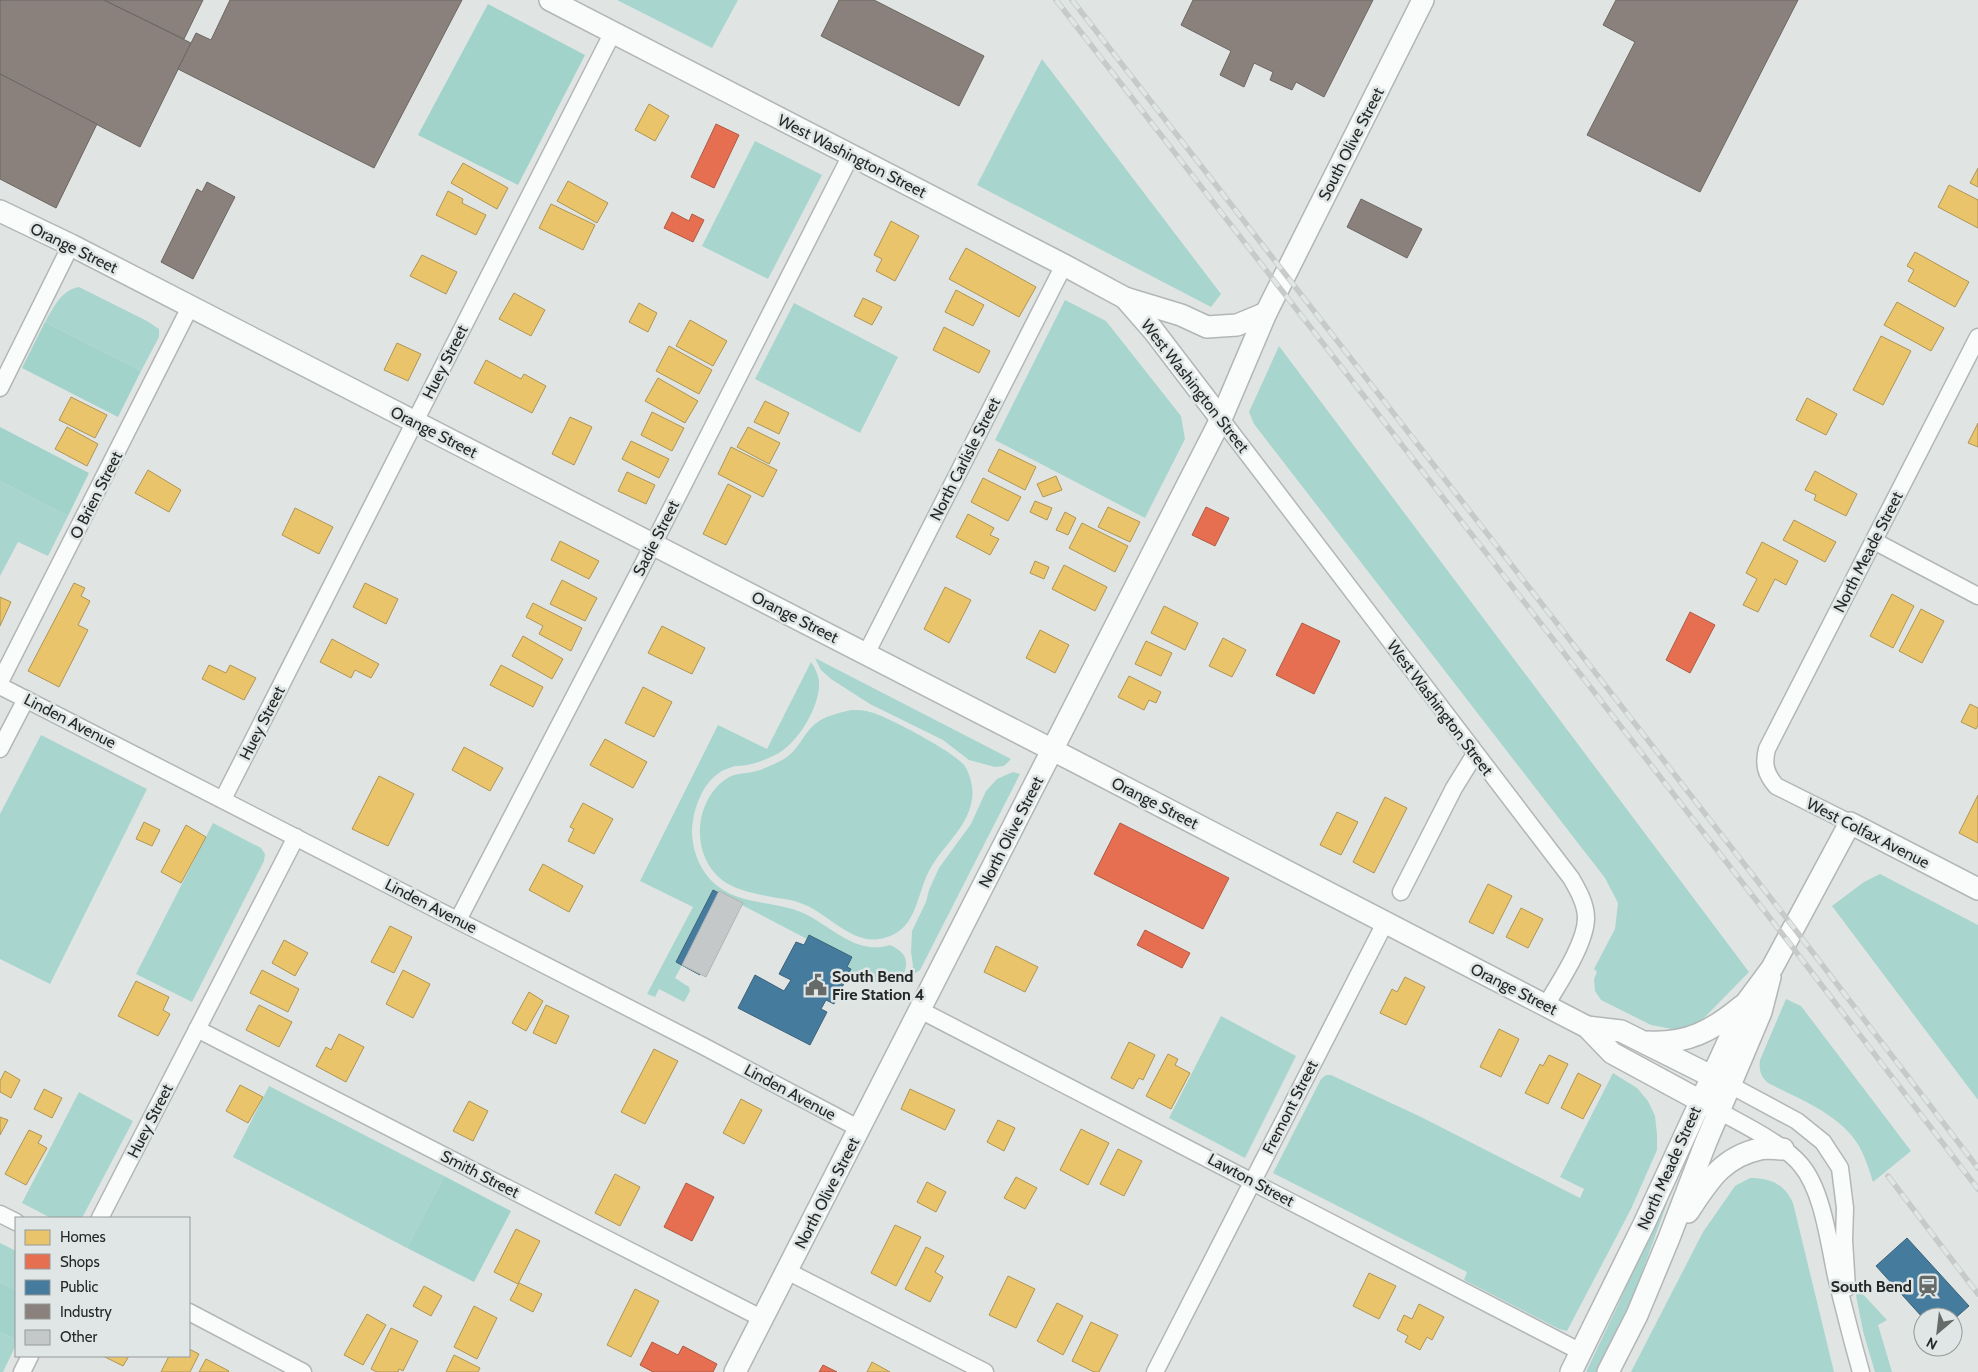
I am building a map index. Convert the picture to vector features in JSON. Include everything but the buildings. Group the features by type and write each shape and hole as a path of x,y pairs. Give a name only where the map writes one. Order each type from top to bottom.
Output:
{"street":[{"name":"West Washington Street","path":"550,0 1125,298 1153,330 1475,754 1572,878 1581,897 1586,917 1583,937 1546,1005"},
{"name":"South Olive Street","path":"1279,289 1424,0"},
{"name":"Huey Street","path":"223,799 613,32"},
{"name":"Sadie Street","path":"458,920 653,544 851,155"},
{"name":"Orange Street","path":"0,211 72,246 653,544 1546,1005 1587,1027 1612,1053 1719,1111"},
{"path":"0,388 72,246"},
{"name":"North Carlisle Street","path":"866,654 1064,265"},
{"name":"North Olive Street","path":"735,1372 1221,420 1266,313 1279,289"},
{"path":"1125,298 1181,315 1208,327 1237,325 1266,313"},
{"name":"O Brien Street","path":"0,682 190,307"},
{"name":"North Meade Street","path":"1765,769 1764,761 1767,749 1978,337"},
{"path":"1874,542 1978,596"},
{"name":"Linden Avenue","path":"0,686 703,1046 860,1129"},
{"path":"0,749 26,699"},
{"path":"1401,892 1454,788 1475,754"},
{"name":"West Colfax Avenue","path":"1765,769 1776,786 1978,889"},
{"name":"North Meade Street","path":"1571,1372 1644,1224 1699,1101 1746,1003 1772,968 1850,823"},
{"name":"Huey Street","path":"101,1217 296,837"},
{"name":"Fremont Street","path":"1155,1372 1385,923"},
{"name":"North Meade Street","path":"1608,1372 1637,1315 1761,1012 1772,968"},
{"name":"Orange Street","path":"1644,1042 1665,1043 1683,1040 1704,1033 1727,1019 1746,1003"},
{"name":"Lawton Street","path":"920,1010 1253,1180 1417,1268 1581,1352"},
{"name":"Orange Street","path":"1587,1027 1621,1031 1730,1085"},
{"name":"Smith Street","path":"197,1029 763,1319"},
{"path":"1730,1085 1797,1121 1822,1142 1840,1168 1845,1208 1844,1240 1850,1333"},
{"path":"1719,1111 1783,1149 1801,1165 1813,1186 1825,1223 1850,1333 1861,1372"},
{"path":"1669,1238 1716,1172 1735,1158 1761,1148 1783,1149"},
{"path":"0,1214 15,1222"},
{"path":"787,1271 985,1372"},
{"path":"190,1313 303,1372"},
{"path":"22,1372 30,1357"}],"green space":[{"path":"617,0 738,0 712,48"},
{"path":"488,4 585,55 518,185 418,135"},
{"path":"1042,59 1221,294 1211,307 977,185"},
{"path":"755,141 822,175 768,279 702,246"},
{"path":"79,287 147,321 159,329 159,337 141,371 45,322 63,295"},
{"path":"1065,300 1106,321 1181,416 1185,439 1145,518 995,440"},
{"path":"794,303 898,357 860,433 755,379"},
{"path":"45,322 141,371 118,417 22,368"},
{"path":"1279,346 1749,972 1704,1018 1689,1028 1672,1029 1651,1025 1601,1000 1595,991 1594,979 1597,972 1594,969 1615,929 1618,903 1605,878 1254,424 1249,412"},
{"path":"0,427 89,473 68,516 0,481"},
{"path":"0,481 68,516 48,556 18,542 0,576"},
{"path":"815,658 1011,759 1004,766 995,767 969,760 943,740 870,704 831,679 821,670"},
{"path":"811,662 818,678 818,692 812,712 801,732 779,753 755,763 732,767 714,777 702,794 694,814 692,834 694,848 706,874 726,892 738,897 799,911 858,944 868,947 890,945 897,948 906,961 905,970 900,982 880,983 856,974 847,967 852,957 809,935 807,939 713,890 676,962 682,965 675,978 689,987 690,991 684,1002 659,989 655,997 647,994 693,907 640,881 718,725 767,749"},
{"path":"851,710 879,715 920,735 958,759 966,768 972,786 970,809 960,828 929,871 909,920 895,934 884,938 861,938 840,927 810,907 789,900 749,892 728,884 712,869 705,857 701,843 700,828 702,814 707,801 715,789 726,779 735,775 760,770 784,759 793,752 819,721"},
{"path":"41,735 147,789 50,984 0,959 0,814"},
{"path":"1013,772 1020,774 920,970 908,978 913,966 911,952 912,931 939,868 971,824 986,791 997,779"},
{"path":"213,823 261,848 265,854 264,861 192,1002 136,974"},
{"path":"1880,874 1978,925 1978,1100 1832,906 1864,882"},
{"path":"1786,999 1801,1006 1911,1151 1873,1182 1859,1146 1841,1125 1818,1108 1768,1083 1762,1075 1760,1060"},
{"path":"1221,1016 1296,1056 1245,1158 1169,1118"},
{"path":"1613,1073 1637,1088 1648,1101 1655,1116 1657,1150 1631,1209 1567,1331 1559,1329 1464,1280 1467,1272 1273,1173 1321,1079 1326,1075 1331,1075 1421,1117 1580,1198 1584,1189 1560,1177"},
{"path":"269,1086 444,1176 407,1248 233,1157"},
{"path":"79,1092 133,1121 83,1217 49,1217 22,1203"},
{"path":"444,1176 511,1211 474,1282 407,1248"},
{"path":"1750,1178 1764,1179 1776,1183 1785,1191 1793,1203 1834,1372 1631,1372 1703,1232 1735,1186"},
{"path":"1663,1202 1667,1203 1635,1292 1596,1372 1586,1372 1618,1305"},
{"path":"0,1243 15,1250 15,1290 0,1282"},
{"path":"0,1282 15,1290 15,1340 0,1332"},
{"path":"1855,1290 1859,1290 1887,1320 1878,1325 1892,1372 1875,1372 1863,1331"},
{"path":"0,1332 15,1340 15,1347 3,1372 0,1372"}],"railway":[{"path":"1056,0 1787,940 1978,1189"},
{"path":"1072,0 1794,928 1978,1168"},
{"path":"1888,1176 1978,1294"}],"place":[{"name":"South Bend Fire Station 4","path":"816,985"},
{"name":"South Bend","path":"1928,1286"}]}
